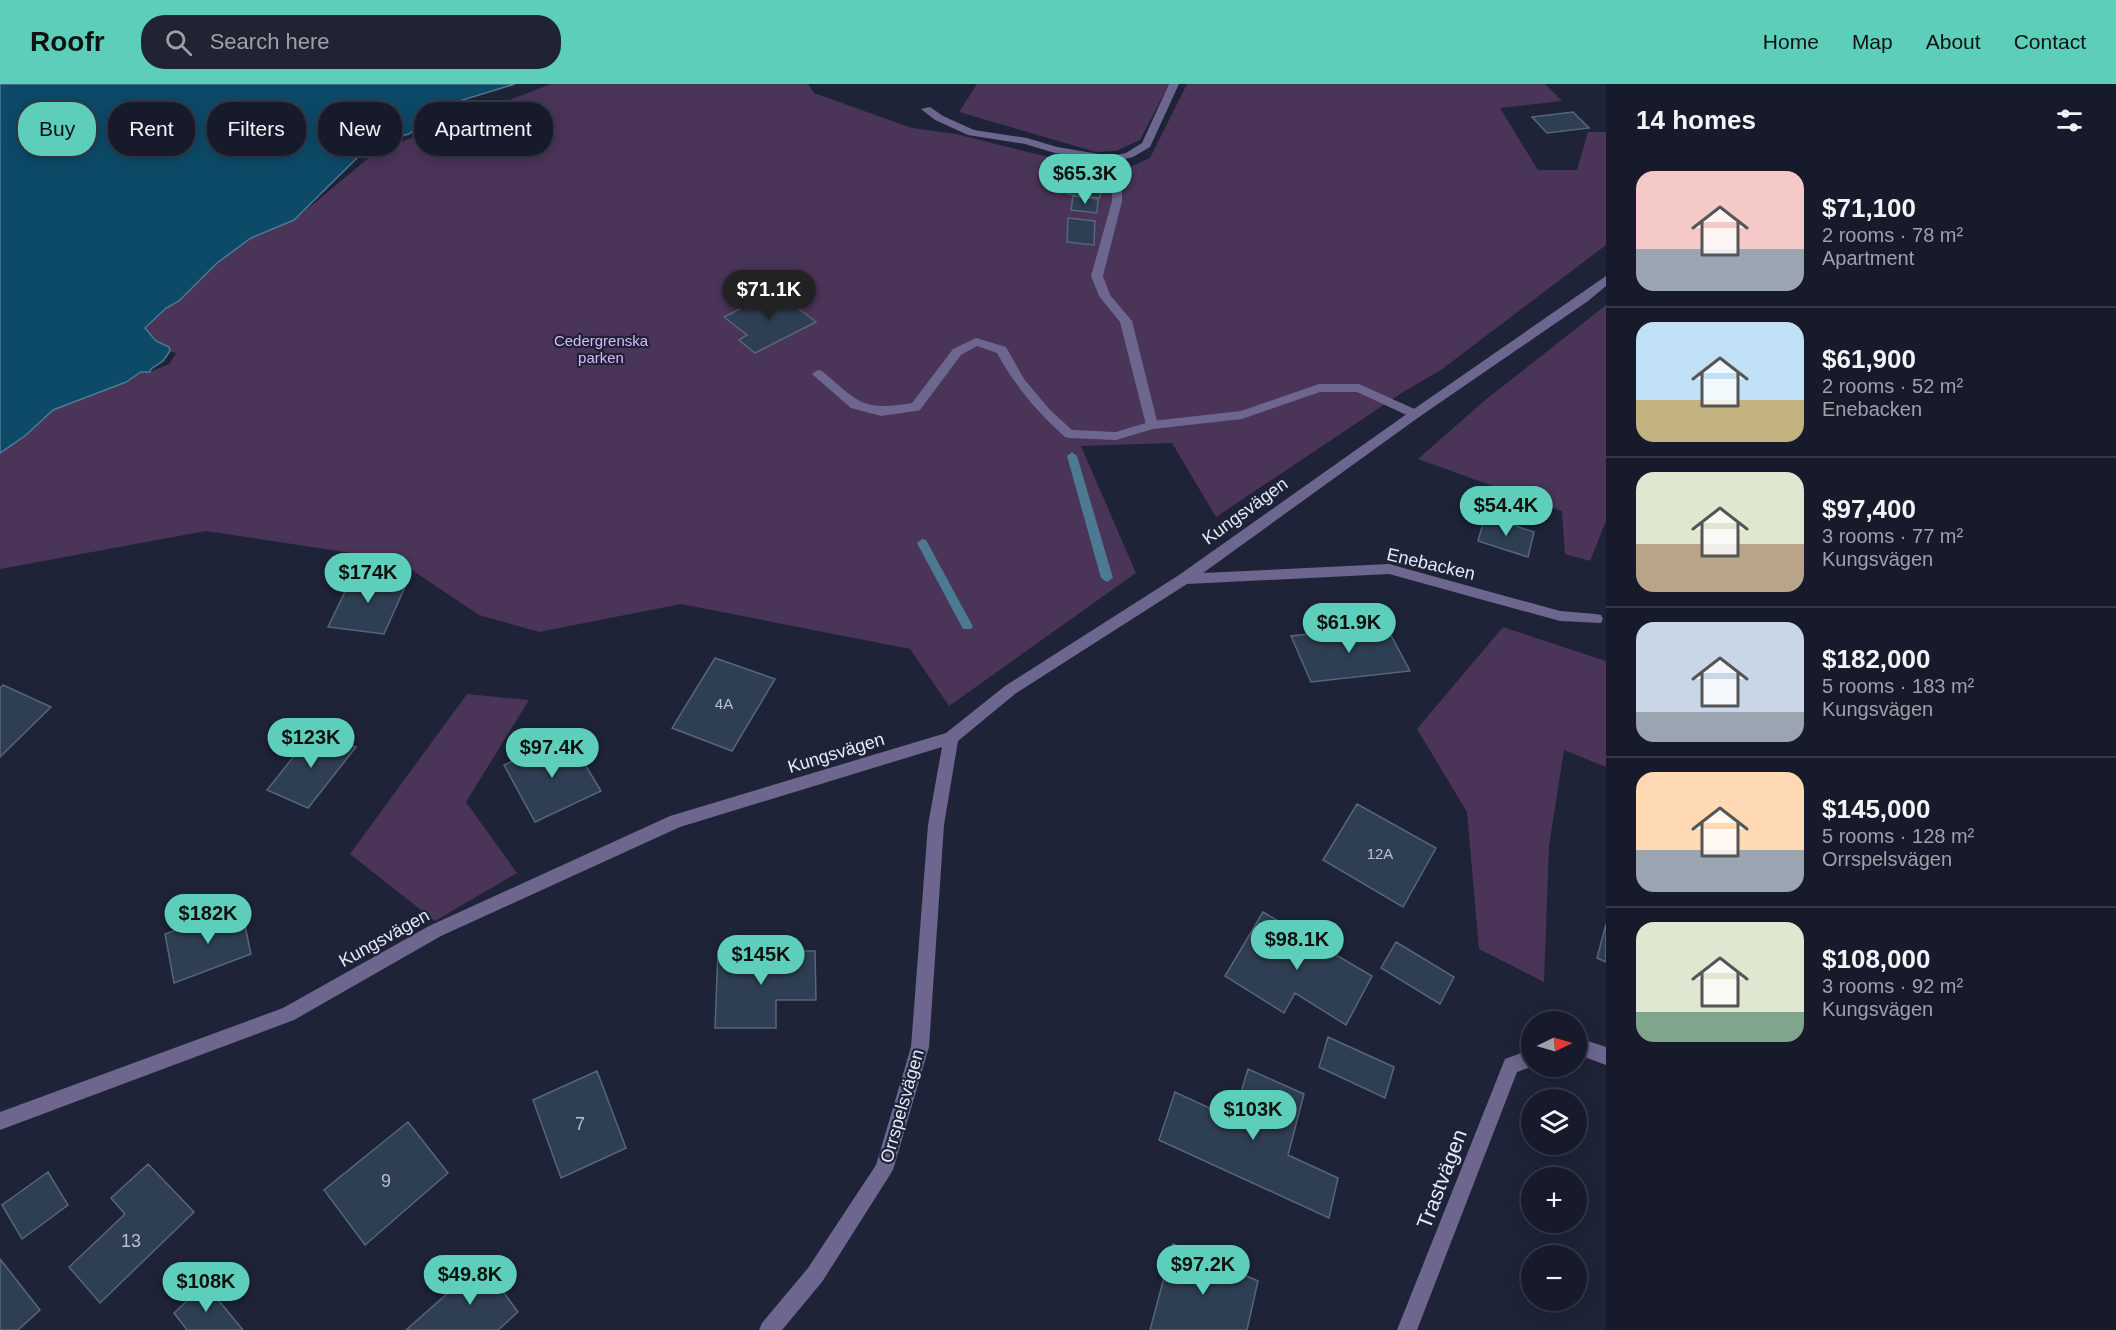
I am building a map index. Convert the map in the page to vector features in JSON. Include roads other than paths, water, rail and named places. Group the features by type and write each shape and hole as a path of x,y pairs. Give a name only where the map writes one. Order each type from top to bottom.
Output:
{"street":[{"path":"926,109 939,118 972,133 1027,141 1056,150 1111,159 1129,155 1146,146 1174,84"},
{"path":"1111,159 1117,177 1117,201 1097,276 1106,296 1126,321 1152,425"},
{"name":"Kungsvägen","path":"0,1121 288,1014 435,931 676,821 951,738 1010,690 1184,579 1415,414 1584,298 1606,280"},
{"path":"818,374 855,405 881,412 916,407 957,352 976,342 1002,350 1019,381 1046,413 1070,434 1116,436 1152,425 1242,415 1319,388 1359,388 1415,414"},
{"name":"Enebacken","path":"1184,579 1389,569 1560,616 1596,619"},
{"name":"Orrspelsvägen","path":"769,1330 815,1275 884,1170 920,1047 936,825 951,738"},
{"path":"1587,1049 1606,1056"},
{"name":"Trastvägen","path":"1407,1330 1511,1065 1521,1062"}],"water":[{"path":"0,84 515,84 456,102 414,102 414,130 402,136 402,102 318,102 318,156 359,156 294,220 251,238 217,263 179,301 166,308 145,328 156,341 169,347 170,351 163,361 150,372 141,372 126,382 53,410 25,436 0,453"}],"waterway":[{"path":"1072,456 1107,578"},
{"path":"922,543 967,626"}],"park label":[{"name":"Cedergrenska parken","path":"601,350"}]}
